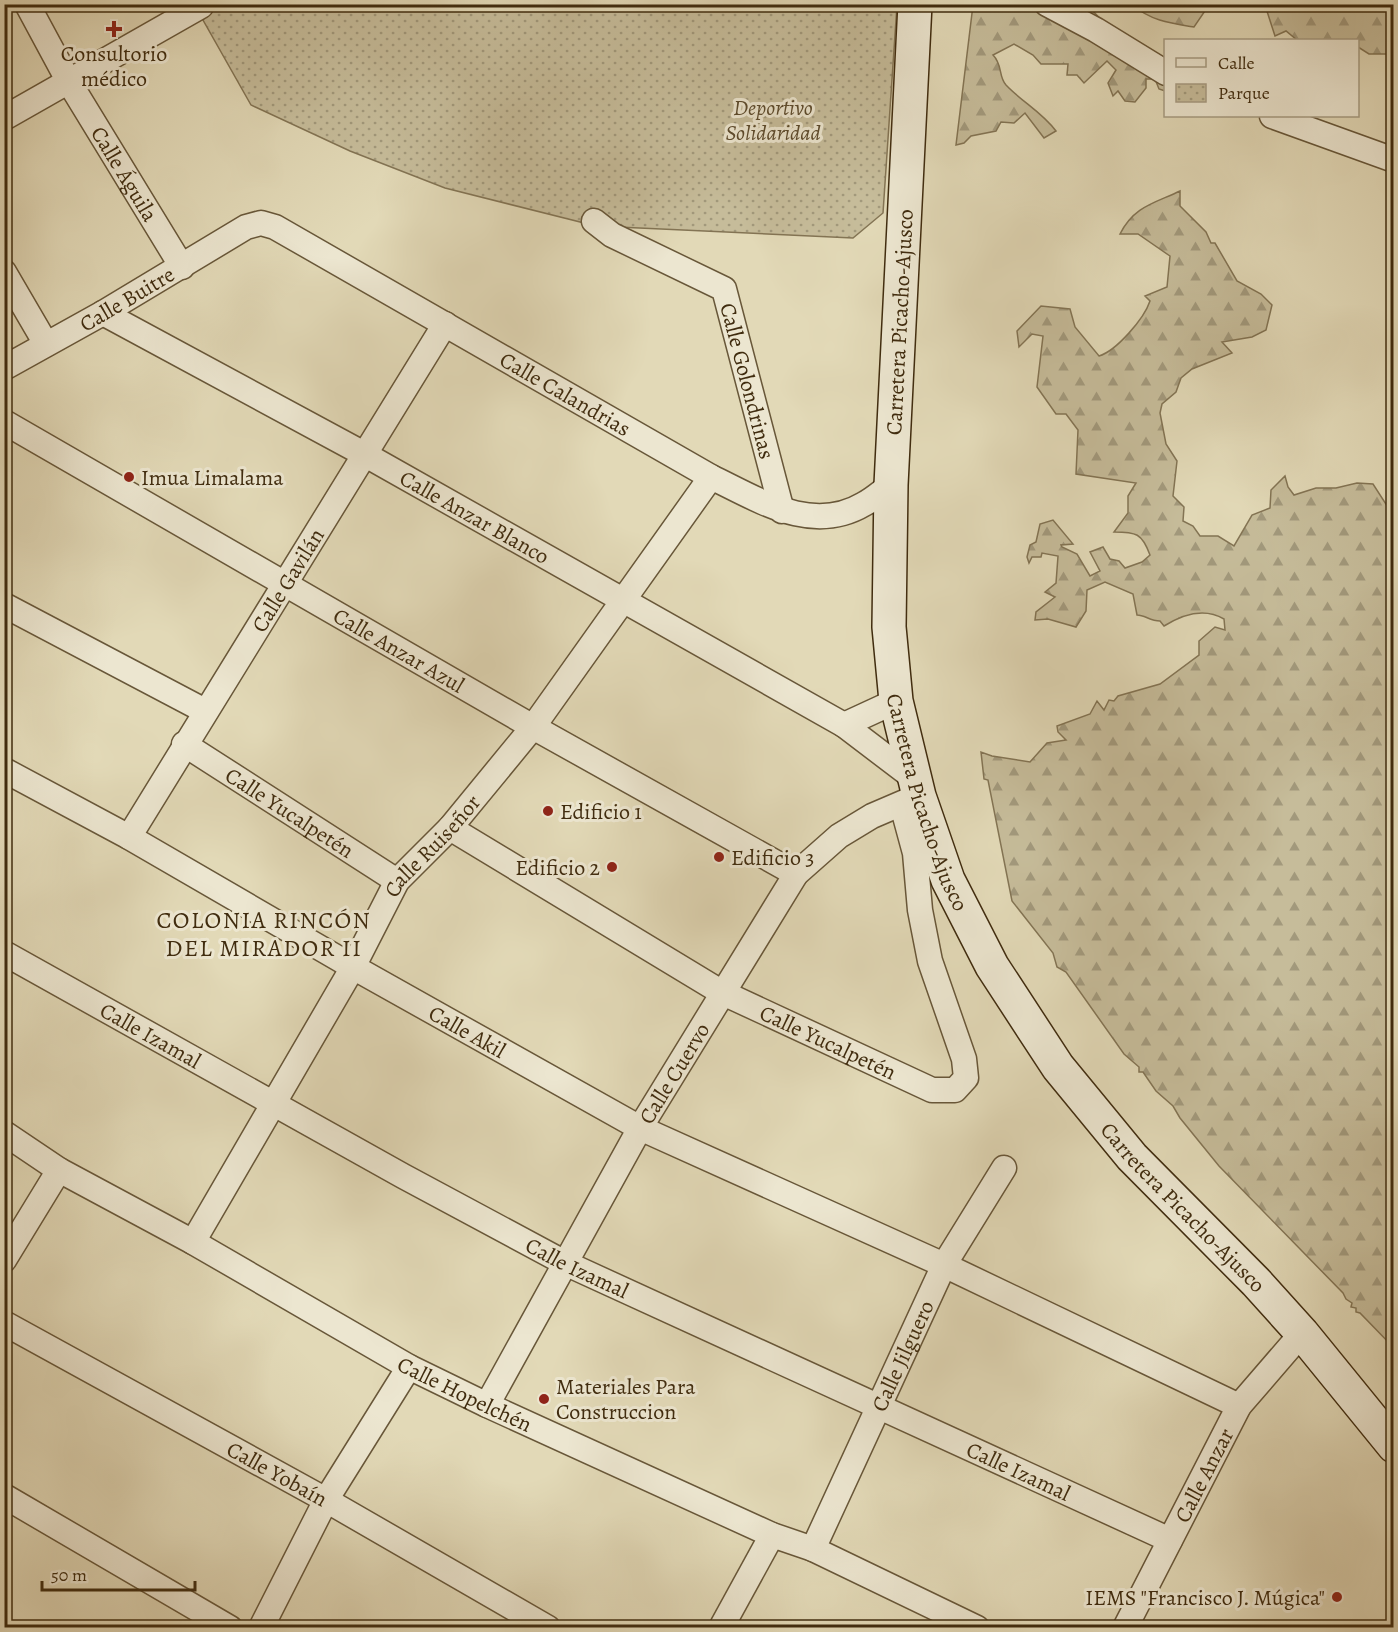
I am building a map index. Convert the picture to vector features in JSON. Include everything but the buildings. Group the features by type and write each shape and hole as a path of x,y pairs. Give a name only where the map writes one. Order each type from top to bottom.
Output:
{"main road":[{"name":"Carretera Picacho-Ajusco","path":"915,4 891,484 889,627 896,701 912,793 948,880 981,944 1058,1067 1132,1157 1256,1282 1394,1446"}],"street":[{"name":"Calle Águila","path":"27,4 69,82 182,267"},
{"path":"1047,4 1096,30 1164,72"},
{"path":"4,118 201,5"},
{"path":"1275,117 1394,160"},
{"name":"Calle Golondrinas","path":"594,221 612,235 724,289 782,511"},
{"name":"Calle Calandrias","path":"246,227 261,223 275,227 711,477 782,511 807,516 834,516 864,505 891,484"},
{"name":"Calle Buitre","path":"4,368 104,313 246,227"},
{"path":"4,272 46,344"},
{"name":"Calle Anzar Blanco","path":"104,313 364,454 844,725 912,793"},
{"name":"Calle Gavilán","path":"129,837 184,744 446,324"},
{"name":"Calle Anzar Azul","path":"4,422 533,728 796,874"},
{"name":"Calle Ruiseñor","path":"193,1242 352,967 397,881 450,828 533,728 711,477"},
{"path":"4,605 205,711"},
{"path":"844,725 896,701"},
{"name":"Calle Yucalpetén","path":"184,744 397,881"},
{"name":"Calle Akil","path":"4,770 129,837 352,967 640,1128 944,1265 1239,1406"},
{"name":"Calle Cuervo","path":"487,1405 640,1128 796,874 839,836 912,793"},
{"name":"Calle Yucalpetén","path":"450,828 722,992 932,1090 955,1090 966,1078 964,1059 930,961 920,910 912,793"},
{"name":"Calle Izamal","path":"4,953 565,1263 879,1404 1170,1540"},
{"name":"Calle Hopelchén","path":"4,1133 58,1170 193,1242 409,1367 772,1535 813,1549 977,1628"},
{"name":"Calle Jilguero","path":"813,1549 944,1265 1004,1168"},
{"path":"4,1260 58,1170"},
{"name":"Calle Yobaín","path":"4,1323 326,1500 548,1628"},
{"name":"Calle Anzar","path":"1125,1628 1239,1406 1302,1334"},
{"path":"261,1628 326,1500 409,1367"},
{"path":"4,1496 231,1628"},
{"path":"721,1628 772,1535"}],"green space":[{"name":"Deportivo Solidaridad","path":"214,4 897,5 883,213 853,238 596,226 445,188 350,151 251,105 203,20"},
{"path":"973,5 1087,5 1120,39 1164,73 1164,91 1159,89 1155,79 1146,79 1146,88 1135,102 1125,101 1118,91 1113,96 1108,83 1116,70 1107,61 1084,83 1077,75 1067,75 1068,64 1041,64 1033,55 1014,44 993,55 1002,78 1012,91 1045,118 1056,131 1044,138 1025,113 1014,123 1001,122 996,131 971,136 964,143 956,145"},
{"path":"1132,5 1209,5 1194,27 1154,18"},
{"path":"1265,5 1393,5 1393,54 1369,54 1359,48 1359,39 1296,39 1286,31 1275,36"},
{"path":"1180,191 1180,206 1206,232 1211,243 1215,243 1237,281 1261,294 1272,305 1266,330 1252,337 1222,342 1232,353 1192,369 1181,378 1176,392 1162,404 1160,413 1166,444 1177,461 1173,496 1184,507 1183,521 1193,526 1200,536 1218,536 1234,546 1252,515 1270,508 1271,490 1285,476 1288,487 1294,495 1316,488 1336,488 1357,483 1373,484 1393,515 1393,1347 1360,1313 1356,1312 1356,1308 1351,1307 1352,1303 1343,1293 1219,1166 1173,1106 1156,1091 1143,1072 1139,1072 1139,1067 1124,1054 1066,972 1057,967 1053,953 1012,901 988,780 984,779 981,752 1030,762 1047,743 1066,740 1058,732 1057,726 1090,714 1097,701 1104,710 1109,700 1114,701 1118,696 1160,684 1199,655 1199,641 1215,627 1225,630 1224,619 1209,613 1186,615 1164,626 1160,621 1137,615 1133,594 1105,582 1087,590 1086,611 1076,627 1048,619 1035,620 1036,612 1055,597 1045,592 1056,583 1058,556 1042,553 1041,557 1032,557 1029,563 1027,557 1030,545 1036,542 1040,524 1053,520 1073,544 1061,545 1062,547 1077,554 1090,576 1100,571 1090,552 1103,547 1110,559 1119,561 1125,568 1142,562 1150,555 1144,542 1137,535 1128,532 1114,532 1128,513 1128,496 1136,483 1076,474 1078,430 1066,414 1056,414 1037,387 1043,336 1032,334 1019,347 1017,331 1041,306 1070,309 1075,327 1099,356 1113,348 1129,333 1147,308 1150,301 1145,296 1167,287 1170,256 1138,234 1120,234 1139,211"}],"place":[{"name":"Consultorio médico","path":"114,29"},
{"name":"Imua Limalama","path":"129,477"},
{"name":"Edificio 1","path":"548,811"},
{"name":"Edificio 3","path":"719,857"},
{"name":"Edificio 2","path":"612,867"},
{"name":"Materiales Para Construccion","path":"544,1399"},
{"name":"IEMS \"Francisco J. Múgica\"","path":"1337,1597"}],"district":[{"name":"COLONIA RINCÓN DEL MIRADOR II","path":"264,934"}]}
